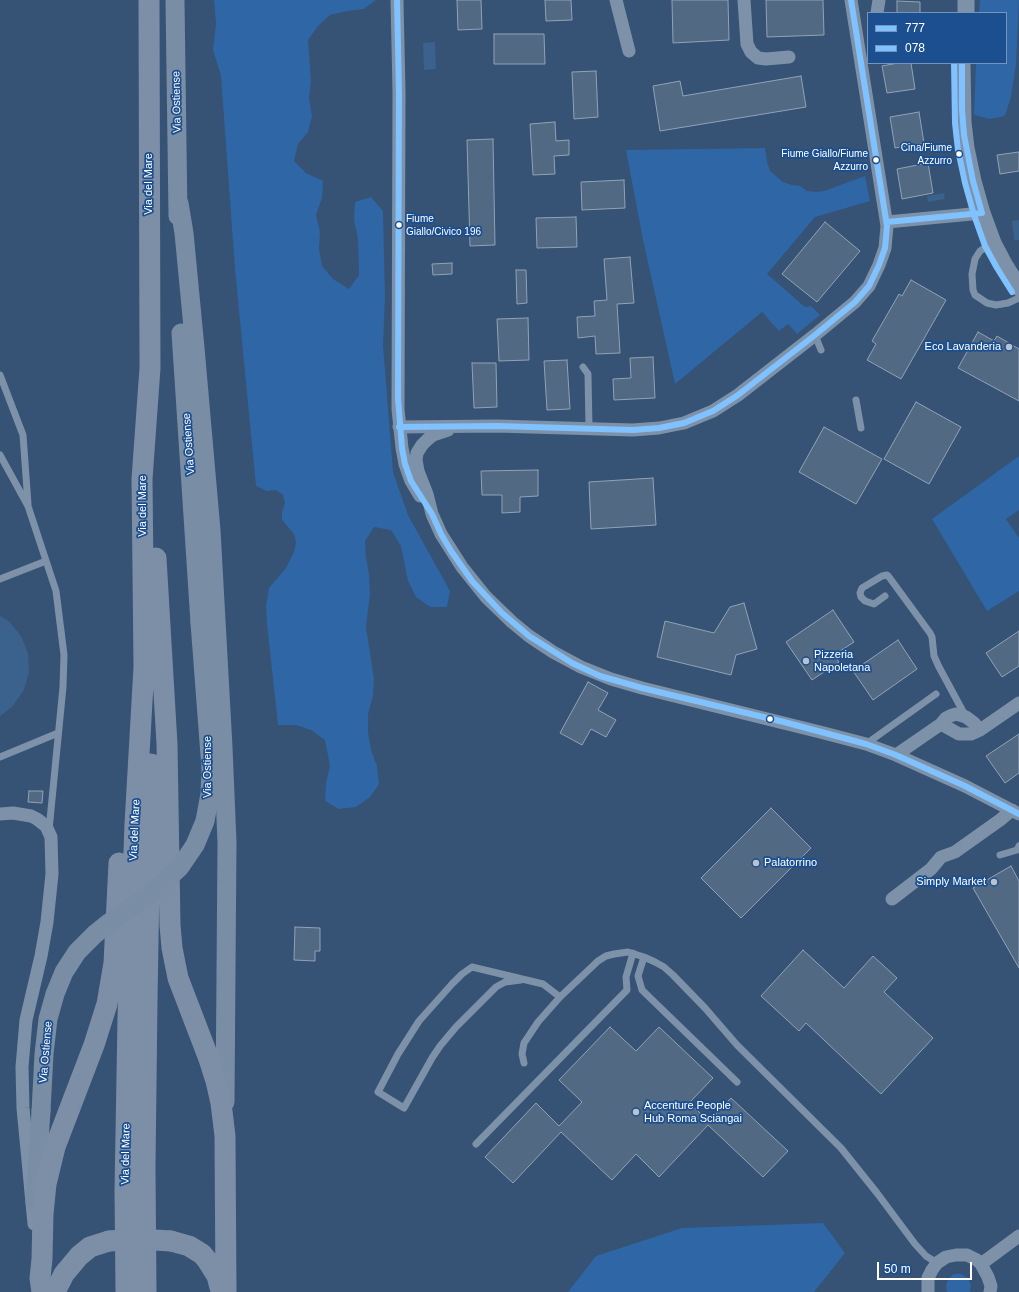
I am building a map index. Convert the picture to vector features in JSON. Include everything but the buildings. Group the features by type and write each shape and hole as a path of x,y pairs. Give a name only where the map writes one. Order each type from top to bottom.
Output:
{"main road":[{"name":"Via del Mare","path":"126,1292 125,1190 128,1018 134,824 144,637 142,479 150,368 149,0"},
{"name":"Via Ostiense","path":"41,1285 34,1224 44,1054 48,1019 55,994 64,972 77,952 94,934 152,893 180,868 195,845 205,821 210,794 211,768 178,291 177,252 179,203 175,0"},
{"name":"Via Ostiense","path":"179,203 184,240 211,523 223,747 227,842 225,1136 226,1292"},
{"name":"Via del Mare","path":"146,1292 145,1168 147,993 156,558 156,440 150,368"},
{"path":"156,558 166,744 170,925 172,948 180,986 214,1072 221,1103 225,1136"},
{"path":"41,1285 44,1203 49,1170 58,1138 96,1039 107,1004 112,979 116,942 126,770 143,583"},
{"path":"55,1292 64,1274 79,1256 90,1247 110,1241 156,1239 189,1246 202,1254 217,1276 221,1292"}],"street":[{"path":"397,0 399,91 398,398 402,452 408,473 415,488 432,514 451,551 470,578 486,597 529,636 572,663 600,676 642,688 784,722 866,744 896,755 965,786 1015,812"},
{"path":"616,0 629,51"},
{"path":"744,0 747,44 751,52 758,58 766,59 789,57"},
{"path":"400,427 461,426 653,429 674,426 700,417 735,398 859,298 869,286 877,270 887,236 887,222 851,0"},
{"path":"877,12 879,0"},
{"path":"966,0 966,12"},
{"path":"864,81 867,64"},
{"path":"962,64 962,109 964,135 972,174 982,213 993,243 1006,268 1019,288"},
{"path":"887,222 982,213"},
{"path":"432,514 427,494 418,471 416,460 417,453 422,445 433,435 461,426"},
{"path":"941,724 956,733 964,735 971,734 980,730 1019,703"},
{"path":"896,755 941,724 946,718 956,714 966,717 980,730"},
{"path":"0,814 13,812 31,816 42,823 49,830 52,842 52,874 46,936 28,1011 22,1072 24,1120 34,1224"},
{"path":"892,900 931,869 941,857 955,852 1000,820 1015,812"},
{"path":"981,1264 1019,1236"},
{"path":"928,1292 928,1278 937,1263 946,1257 956,1255 967,1256 977,1260 981,1264 991,1286 990,1292"}],"lane":[{"path":"993,243 980,251 975,259 972,274 973,290 975,295 987,303 996,305 1008,303 1019,298"},
{"path":"815,335 821,350"},
{"path":"583,367 588,374 589,428"},
{"path":"0,375 23,435 28,506"},
{"path":"856,400 861,428"},
{"path":"0,454 28,506 56,591 64,654 63,687 49,830"},
{"path":"0,580 46,561"},
{"path":"885,596 874,604 865,601 860,593 862,588 882,576 887,575 889,577 930,633 934,656 966,717"},
{"path":"866,744 936,694"},
{"path":"0,757 58,733"},
{"path":"1000,855 1017,850 1019,846"},
{"path":"524,1063 522,1054 524,1043 538,1022 560,997 592,966 606,956 623,952 633,953 644,957 664,967 673,975 705,1008 737,1045 841,1148 915,1244 926,1256 937,1263"},
{"path":"476,1144 627,990 626,977 633,953"},
{"path":"644,957 638,976 642,990 737,1082"},
{"path":"521,980 505,982 496,987 456,1027 432,1058 404,1108 378,1092 389,1069 412,1030 430,1008 462,974 472,967 521,980 543,984 560,997"}],"shaded area":[{"path":"214,0 376,0 364,9 330,15 318,26 308,40 311,81 309,98 312,116 308,132 298,144 294,161 306,173 323,181 322,198 316,215 320,232 319,249 322,266 333,279 349,289 359,275 358,239 354,220 355,202 371,197 383,211 385,298 383,345 393,472 408,515 450,591 447,607 430,607 416,597 408,581 401,546 391,530 374,527 365,541 370,593 366,627 374,679 373,696 368,714 368,732 371,750 377,766 379,784 370,797 356,807 339,809 325,801 326,783 330,766 325,740 311,730 296,725 278,725 266,606 269,588 286,568 294,552 296,543 294,534 282,520 282,512 285,503 283,495 276,490 267,491 256,486 235,269 221,76 213,50 216,24"},
{"path":"980,0 1019,0 1016,64 1011,97 1005,116 990,119 974,115 976,64 1007,64 1007,12 979,12"},
{"path":"435,42 436,69 424,70 423,43"},
{"path":"765,148 770,171 783,182 800,186 807,191 816,192 824,191 865,176 870,201 815,217 767,274 805,307 811,306 820,315 797,334 788,324 779,331 762,312 675,384 643,240 626,150"},
{"path":"944,193 945,199 928,202 927,196"},
{"path":"1019,220 1019,240 1014,240 1012,221"},
{"path":"1019,456 1019,510 1006,519 1019,538 1019,591 987,611 932,519"},
{"path":"0,616 9,621 21,636 28,653 29,672 24,690 12,707 0,716"},
{"path":"823,1223 845,1253 814,1292 568,1292 596,1256 682,1228"},
{"path":"961,1274 968,1278 971,1285 970,1292 947,1292 947,1282 952,1275"}],"transit line":[{"name":"777","path":"397,0 399,91 398,398 402,448 405,464 411,481 432,514 451,551 472,581 502,613 529,636 572,663 600,676 642,688 784,722 866,744 896,755 965,786 1019,814"},
{"name":"777","path":"399,427 497,426 633,430 659,428 684,423 713,411 738,395 855,302 869,286 879,265 885,248 887,226 851,0"},
{"name":"078","path":"954,64 955,123 958,150 965,183 985,246 1012,292"},
{"name":"777","path":"962,64 962,109 964,135 973,181 982,213"},
{"name":"777","path":"887,222 982,213"}],"place":[{"name":"Cina/Fiume Azzurro","path":"959,154"},
{"name":"Fiume Giallo/Fiume Azzurro","path":"876,160"},
{"name":"Fiume Giallo/Civico 196","path":"399,225"},
{"name":"Eco Lavanderia","path":"1009,347"},
{"name":"Pizzeria Napoletana","path":"806,661"},
{"name":"Palatorrino","path":"756,863"},
{"name":"Simply Market","path":"994,882"},
{"name":"Accenture People Hub Roma Sciangai","path":"636,1112"}]}
